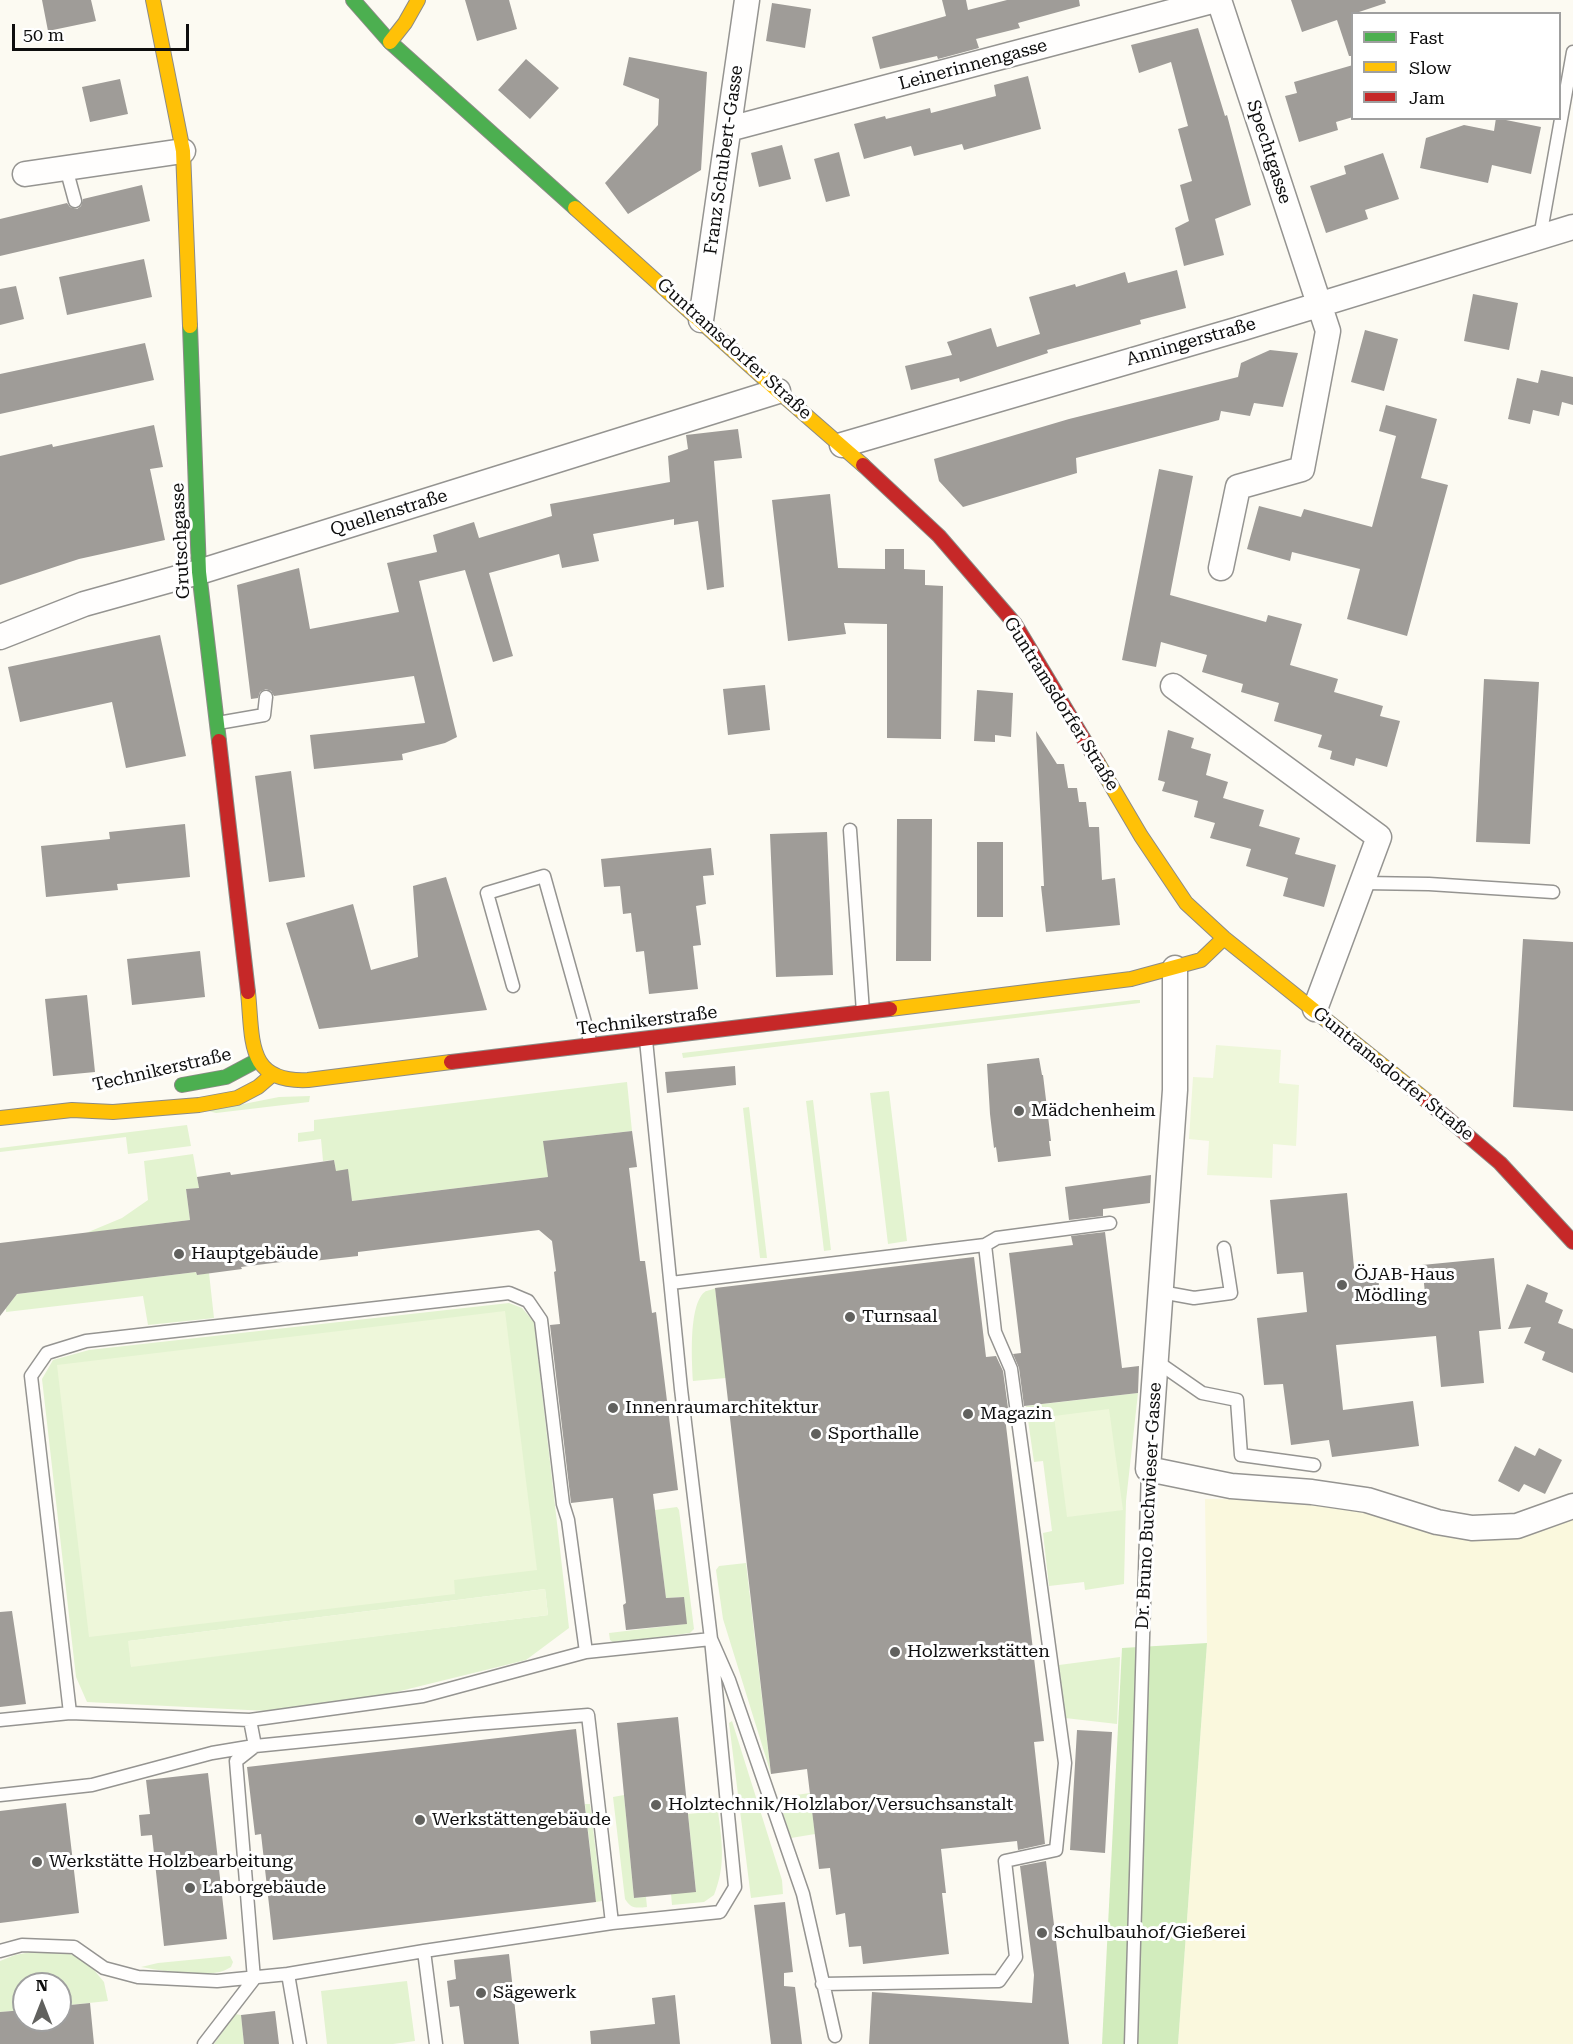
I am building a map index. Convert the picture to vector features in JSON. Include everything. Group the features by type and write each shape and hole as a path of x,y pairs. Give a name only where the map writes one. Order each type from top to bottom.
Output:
{"street":[{"name":"Grutschgasse","path":"153,0 183,151 199,572 252,1030 258,1060"},
{"name":"Guntramsdorfer Straße","path":"353,0 390,42 778,391 842,445 939,536 1015,624 1148,846 1186,903 1224,938 1315,1009 1500,1163 1573,1242"},
{"path":"390,42 405,23 418,0"},
{"name":"Franz Schubert-Gasse","path":"701,320 747,0"},
{"name":"Leinerinnengasse","path":"729,129 1217,0"},
{"name":"Spechtgasse","path":"1217,0 1328,332 1302,469 1238,488 1221,568"},
{"path":"25,174 183,151"},
{"name":"Anningerstraße","path":"842,445 1573,227"},
{"name":"Quellenstraße","path":"0,637 84,604 199,572 778,391"},
{"path":"1173,686 1380,837 1315,1009"},
{"name":"Technikerstraße","path":"72,1110 113,1112 199,1106 237,1098 258,1087 272,1075 292,1081 308,1080 1131,979 1201,960 1224,938"},
{"name":"Dr. Bruno Buchwieser-Gasse","path":"1148,1469 1175,1090 1175,968"},
{"path":"258,1060 272,1075"},
{"name":"Technikerstraße","path":"164,1089 226,1077 258,1060"},
{"name":"Technikerstraße","path":"0,1118 72,1110 121,1097"},
{"path":"1148,1469 1231,1486 1312,1492 1366,1500 1437,1522 1472,1528 1517,1526 1573,1506"}],"lane":[{"path":"1561,119 1573,52"},
{"path":"1540,237 1561,120"},
{"path":"66,168 75,201"},
{"path":"217,723 264,715 266,697"},
{"path":"850,830 863,1012"},
{"path":"513,986 487,893 544,876 591,1046"},
{"path":"1363,883 1552,892"},
{"path":"0,1951 22,1945 74,1947 104,1968 138,1977 217,1981 254,1979 612,1923 720,1912 735,1887 711,1639 681,1389 646,1039"},
{"path":"671,1283 985,1245 997,1238 1110,1223"},
{"path":"822,1984 999,1981 1016,1957 1005,1861 1056,1850 1065,1762 1011,1369 995,1332 985,1245"},
{"path":"1161,1292 1194,1298 1231,1293 1224,1248"},
{"path":"70,1713 31,1376 47,1353 86,1341 509,1293 528,1301 541,1320 563,1504 568,1520 586,1652"},
{"path":"1156,1361 1202,1393 1237,1400 1241,1455 1314,1465"},
{"name":"Dr. Bruno Buchwieser-Gasse","path":"1131,2044 1148,1469"},
{"path":"711,1639 729,1680 802,1894 835,2036"},
{"path":"0,1720 70,1713 250,1720 423,1696 586,1652 711,1639"},
{"path":"0,1796 92,1785 212,1753 255,1746 588,1715 612,1923"},
{"path":"250,1720 255,1746"},
{"path":"204,2044 254,1979 236,1761 255,1746"},
{"path":"424,1951 436,2044"},
{"path":"288,1974 300,2044"}],"shaded area":[{"path":"1205,1499 1307,1500 1367,1509 1469,1540 1513,1536 1573,1515 1573,2044 1178,2044 1207,1643"}],"green space":[{"path":"1140,1000 1140,1003 683,1058 682,1053"},
{"path":"1216,1045 1281,1050 1279,1083 1299,1085 1296,1146 1273,1144 1272,1178 1207,1175 1209,1141 1189,1139 1193,1077 1213,1078"},
{"path":"627,1082 632,1131 544,1141 548,1177 352,1201 336,1171 334,1160 323,1161 321,1139 298,1142 298,1133 314,1131 314,1120"},
{"path":"889,1091 907,1241 888,1244 870,1093"},
{"path":"310,1096 309,1102 216,1113 208,1111 279,1097"},
{"path":"813,1100 831,1250 824,1251 806,1101"},
{"path":"749,1107 767,1258 760,1258 743,1108"},
{"path":"187,1125 191,1146 128,1154 126,1137 0,1152 0,1148"},
{"path":"193,1154 199,1188 186,1189 190,1220 86,1233 122,1218 148,1200 144,1161"},
{"path":"196,1272 197,1275 209,1273 214,1318 148,1325 143,1296 6,1312 6,1308 17,1294"},
{"path":"715,1288 726,1378 693,1381 692,1333 696,1307 700,1297 706,1291"},
{"path":"509,1303 522,1308 534,1322 569,1628 526,1660 384,1695 268,1711 87,1702 76,1677 42,1379 53,1360 89,1350","holes":["545,1589 548,1615 131,1666 129,1641"]},
{"path":"505,1311 537,1570 454,1580 455,1594 89,1637 57,1365"},
{"path":"1138,1393 1126,1501 1124,1584 1085,1590 1084,1582 1049,1586 1043,1533 1052,1531 1043,1461 1034,1462 1026,1406"},
{"path":"1109,1409 1123,1510 1067,1517 1054,1416"},
{"path":"677,1507 694,1629 690,1633 614,1643 610,1640 609,1633 685,1624 684,1599 682,1597 666,1598 655,1510"},
{"path":"746,1563 771,1774 723,1619 716,1570 719,1566"},
{"path":"545,1589 548,1615 131,1667 128,1641"},
{"path":"1207,1643 1178,2044 1102,2044 1122,1648"},
{"path":"1120,1657 1117,1724 1065,1718 1059,1665"},
{"path":"732,1721 782,1880 783,1894 751,1898 729,1723"},
{"path":"810,1793 815,1834 791,1838 779,1800 782,1797"},
{"path":"624,1795 634,1898 646,1897 647,1907 634,1907 629,1905 625,1899 613,1797"},
{"path":"585,1804 590,1804 602,1901 596,1902"},
{"path":"718,1811 722,1864 714,1895 704,1902 672,1905 671,1894 696,1891 688,1814"},
{"path":"37,1951 63,1951 75,1956 94,1970 104,1982 108,2001 72,2005 72,1972 12,1972 12,2011 0,2012 0,1961 15,1955"},
{"path":"230,1956 233,1962 231,1967 211,1973 187,1974 141,1967 158,1963"},
{"path":"407,1981 415,2041 393,2044 327,2044 321,1991"},
{"path":"235,2014 241,2015 244,2044 214,2044"}],"building":[{"path":"42,0 91,0 96,21 48,31"},
{"path":"465,0 509,0 517,29 477,41"},
{"path":"942,0 966,0 968,10 1007,0 1079,0 1080,6 1018,23 1020,28 976,39 979,48 938,59 937,56 880,69 872,37 946,16"},
{"path":"1291,0 1385,0 1386,3 1359,12 1351,12 1351,56 1349,56 1337,20 1302,32"},
{"path":"772,3 811,9 805,48 766,41"},
{"path":"1198,28 1225,116 1227,115 1251,205 1215,219 1224,255 1184,266 1175,228 1189,221 1180,185 1192,181 1178,129 1188,126 1171,62 1139,73 1131,45"},
{"path":"629,57 707,72 701,170 628,214 605,183 658,125 659,99 623,85"},
{"path":"526,59 559,88 530,119 498,90"},
{"path":"1351,66 1351,118 1336,122 1338,130 1299,142 1285,96 1297,93 1294,82"},
{"path":"1028,76 1041,129 964,150 962,144 914,156 911,146 864,159 854,124 930,108 931,113 996,96 994,85"},
{"path":"120,79 128,114 90,122 82,87"},
{"path":"1496,120 1541,127 1531,174 1492,165 1488,183 1420,168 1426,138 1464,125 1494,131"},
{"path":"782,145 791,179 759,187 751,153"},
{"path":"839,152 850,196 826,202 814,159"},
{"path":"1383,153 1399,199 1365,210 1368,219 1326,233 1310,186 1346,174 1344,166"},
{"path":"142,185 150,221 0,256 0,219 67,203 70,207 77,209 81,206 83,199"},
{"path":"144,259 152,297 67,315 59,277"},
{"path":"1177,270 1186,308 1140,320 1141,324 1047,350 1048,353 960,382 959,378 911,390 905,366 952,355 947,342 991,328 997,347 1040,334 1029,297 1075,284 1076,287 1125,272 1128,283"},
{"path":"16,286 24,319 0,325 0,289"},
{"path":"1473,294 1518,303 1509,350 1464,341"},
{"path":"1365,330 1398,339 1384,391 1351,382"},
{"path":"145,343 154,380 0,414 0,374"},
{"path":"1270,350 1298,353 1283,407 1254,403 1250,416 1221,411 1219,420 1076,458 1077,473 963,507 939,481 934,459 1069,419 1238,377 1241,363"},
{"path":"1541,370 1573,377 1573,405 1562,402 1559,416 1533,410 1530,424 1508,419 1517,378 1538,383"},
{"path":"1386,405 1437,419 1421,478 1448,485 1407,636 1347,619 1360,569 1292,552 1290,561 1247,549 1259,506 1301,517 1304,509 1372,527 1396,436 1379,431"},
{"path":"154,425 163,467 150,469 165,540 79,559 0,585 0,456"},
{"path":"738,429 742,458 714,461 724,587 707,590 698,521 674,525 674,519 593,534 599,561 562,568 559,554 489,573 513,656 493,662 465,570 419,581 457,737 445,743 402,754 403,760 314,769 310,735 425,723 414,676 274,696 266,689 260,692 258,698 251,699 237,585 299,568 310,629 399,612 387,563 437,552 433,535 474,522 479,538 552,516 550,504 670,482 668,456 688,449 686,435"},
{"path":"1159,469 1193,476 1170,595 1266,622 1268,615 1302,624 1290,665 1338,679 1334,692 1383,706 1380,716 1400,721 1387,767 1356,758 1354,766 1330,759 1332,751 1318,747 1322,735 1274,721 1279,703 1241,692 1243,684 1202,672 1207,655 1161,642 1156,667 1122,660"},
{"path":"830,494 838,568 885,569 885,549 904,549 904,569 925,570 925,585 943,586 941,739 887,738 887,624 844,623 846,634 788,641 772,500"},
{"path":"160,635 186,756 126,768 112,702 20,722 8,667"},
{"path":"1484,679 1539,682 1530,844 1476,842"},
{"path":"765,685 770,730 728,735 723,689"},
{"path":"977,690 1013,693 1011,737 995,735 995,742 974,741"},
{"path":"1168,730 1194,738 1191,748 1211,754 1206,775 1228,782 1223,798 1264,810 1259,826 1300,838 1295,854 1336,865 1324,907 1283,896 1288,878 1246,866 1251,849 1210,838 1215,823 1194,817 1198,801 1162,791 1165,782 1158,780"},
{"path":"1036,731 1057,764 1064,764 1068,788 1077,788 1079,802 1086,802 1089,827 1099,827 1102,880 1115,878 1120,925 1046,932 1041,886 1044,886"},
{"path":"291,771 305,877 269,882 255,776"},
{"path":"897,819 932,819 931,961 896,961"},
{"path":"185,824 190,877 117,884 118,890 46,897 41,846 110,839 109,832"},
{"path":"827,832 833,975 776,977 770,834"},
{"path":"977,842 1003,842 1003,917 977,917"},
{"path":"711,848 714,875 703,876 706,904 696,906 701,945 693,946 698,989 649,994 644,951 636,952 631,913 623,914 620,886 604,887 601,859"},
{"path":"446,877 487,1010 319,1029 286,923 353,904 371,970 418,957 413,886"},
{"path":"1523,939 1573,942 1573,1111 1513,1107"},
{"path":"200,951 205,997 132,1005 127,959"},
{"path":"87,995 95,1072 53,1076 45,999"},
{"name":"Mädchenheim","path":"1039,1058 1043,1075 1051,1156 998,1162 990,1114 987,1064"},
{"path":"735,1066 736,1085 667,1093 665,1072"},
{"name":"Hauptgebäude","path":"632,1131 637,1167 629,1168 640,1261 645,1261 652,1313 656,1312 678,1490 653,1494 666,1598 684,1597 687,1624 626,1630 623,1605 626,1603 613,1498 571,1503 550,1325 560,1324 554,1272 556,1271 552,1241 539,1230 358,1252 358,1256 313,1261 313,1258 197,1275 196,1272 17,1294 0,1316 0,1243 190,1220 186,1189 199,1188 197,1177 230,1172 231,1175 334,1160 336,1171 348,1169 352,1201 548,1177 543,1141"},
{"path":"1151,1175 1150,1203 1103,1209 1103,1216 1069,1220 1065,1187"},
{"name":"ÖJAB-Haus Mödling","path":"1347,1193 1355,1278 1378,1275 1380,1297 1425,1293 1422,1265 1494,1258 1501,1329 1479,1331 1484,1383 1441,1387 1436,1336 1336,1345 1343,1410 1413,1401 1419,1446 1332,1457 1329,1440 1291,1445 1283,1384 1264,1385 1257,1318 1307,1312 1303,1272 1277,1274 1270,1200"},
{"path":"1105,1232 1122,1368 1139,1366 1138,1393 1024,1406 1019,1368 1013,1354 1021,1353 1009,1253 1073,1245 1071,1236"},
{"path":"974,1257 986,1357 996,1356 1003,1371 1008,1408 1004,1409 1044,1741 1034,1742 1045,1844 1018,1850 1017,1841 941,1849 946,1893 942,1893 949,1954 863,1964 861,1946 849,1947 845,1913 836,1915 830,1868 819,1869 807,1769 771,1774 715,1288"},
{"path":"1527,1284 1548,1293 1545,1302 1563,1310 1558,1323 1573,1329 1573,1373 1542,1360 1545,1352 1524,1343 1531,1327 1508,1329"},
{"path":"1515,1446 1535,1456 1539,1448 1562,1460 1545,1494 1524,1484 1519,1492 1498,1481"},
{"path":"12,1611 26,1704 0,1707 0,1612"},
{"name":"Holztechnik/Holzlabor/Versuchsanstalt","path":"678,1717 696,1892 634,1898 617,1723"},
{"name":"Werkstättengebäude","path":"576,1729 596,1902 273,1940 261,1834 255,1835 247,1767"},
{"path":"1077,1730 1112,1732 1105,1853 1070,1850"},
{"name":"Laborgebäude","path":"208,1773 227,1939 164,1946 152,1835 141,1836 139,1815 150,1814 146,1780"},
{"name":"Werkstätte Holzbearbeitung","path":"66,1803 79,1913 0,1923 0,1811"},
{"name":"Schulbauhof/Gießerei","path":"1046,1861 1069,2044 869,2044 872,1992 1032,2003 1034,1975 1020,1866"},
{"path":"785,1902 793,1972 784,1973 784,1986 795,1987 802,2044 771,2044 754,1905"},
{"name":"Sägewerk","path":"509,1954 519,2044 464,2044 459,2006 450,2007 447,1981 456,1979 454,1960"},
{"path":"675,1995 680,2044 591,2044 590,2031 655,2024 652,1998"},
{"path":"90,2003 94,2044 0,2044 0,2012 12,2011 12,2032 72,2032 72,2005"},
{"path":"275,2011 279,2044 244,2044 241,2015"}],"traffic: fast":[{"path":"353,0 390,42 575,208"},
{"path":"190,326 199,572 219,741"},
{"path":"182,1085 226,1077 258,1060"}],"traffic: slow":[{"path":"153,0 183,151 190,326"},
{"path":"390,42 405,23 418,0"},
{"path":"575,208 863,465"},
{"path":"1098,763 1141,836 1186,903 1224,938 1427,1101"},
{"path":"890,1009 1131,979 1201,960 1224,938"},
{"path":"248,992 253,1042 263,1066 273,1074 288,1079 308,1080 451,1062"},
{"path":"0,1118 72,1110 113,1112 199,1105 237,1098 258,1087 272,1075"}],"traffic: jam":[{"path":"863,465 939,536 1015,624 1098,763"},
{"path":"219,741 248,992"},
{"path":"451,1062 890,1009"},
{"path":"1427,1101 1500,1163 1573,1242"}],"place":[{"name":"Mädchenheim","path":"1019,1111"},
{"name":"Hauptgebäude","path":"179,1254"},
{"name":"ÖJAB-Haus Mödling","path":"1342,1285"},
{"name":"Turnsaal","path":"850,1317"},
{"name":"Innenraumarchitektur","path":"613,1408"},
{"name":"Magazin","path":"968,1414"},
{"name":"Sporthalle","path":"816,1434"},
{"name":"Holzwerkstätten","path":"895,1652"},
{"name":"Holztechnik/Holzlabor/Versuchsanstalt","path":"656,1805"},
{"name":"Werkstättengebäude","path":"420,1820"},
{"name":"Werkstätte Holzbearbeitung","path":"37,1862"},
{"name":"Laborgebäude","path":"190,1888"},
{"name":"Schulbauhof/Gießerei","path":"1042,1933"},
{"name":"Sägewerk","path":"481,1993"}]}
